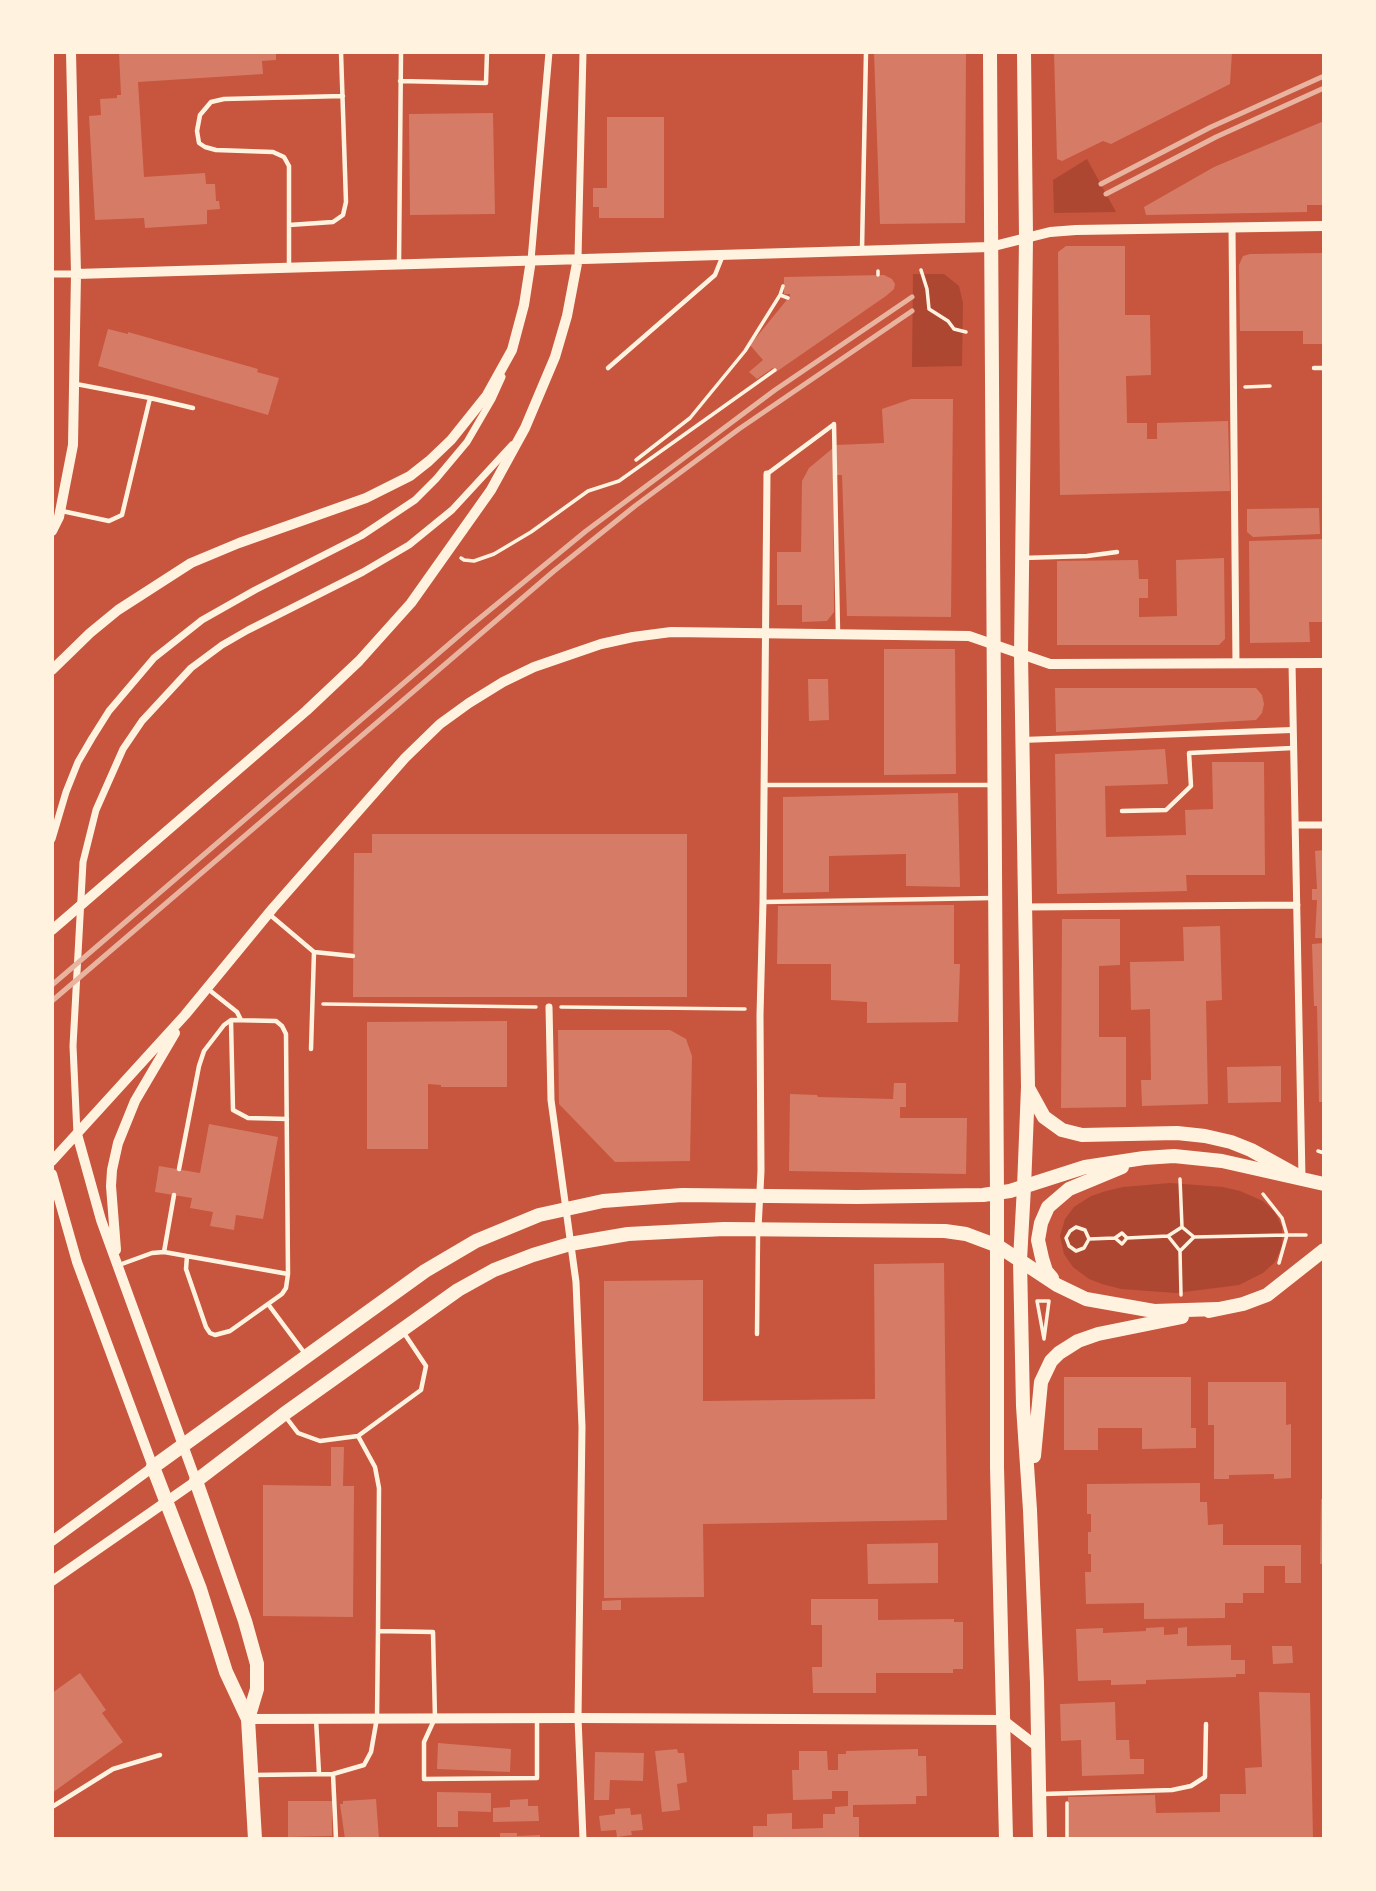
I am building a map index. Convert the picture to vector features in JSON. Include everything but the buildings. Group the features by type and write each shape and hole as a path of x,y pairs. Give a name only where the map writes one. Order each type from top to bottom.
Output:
{"main road":[{"path":"990,52 997,1453 1006,1839"},
{"path":"1024,52 1026,237 1021,654 1028,1087 1020,1260 1040,1839"},
{"path":"1028,1087 1044,1118 1062,1130 1082,1135 1142,1132 1205,1136 1251,1150 1302,1179"},
{"path":"248,1719 226,1672 200,1589 153,1467 449,1255 494,1232 564,1208 652,1196 884,1197 997,1194 1085,1167 1174,1156 1222,1161 1324,1184"},
{"path":"1057,1285 1046,1271 1038,1240 1048,1207 1069,1189 1144,1158"},
{"path":"255,1839 248,1719 257,1689 257,1664 245,1621 195,1481 401,1329 458,1290 494,1270 570,1244 647,1232 758,1229 945,1231 966,1234 998,1246 1057,1285 1086,1299 1154,1311 1218,1309"},
{"path":"1030,1510 1038,1394 1051,1361 1068,1346 1087,1337 1243,1304 1267,1295 1324,1250"}],"street":[{"path":"52,531 60,510 74,445 76,274 71,52"},
{"path":"52,839 66,792 85,750 109,711 154,658 202,620 255,590 362,537 415,499 445,470 467,442 492,399 512,350 524,305 531,260 549,52"},
{"path":"52,930 306,711 359,661 411,603 491,490 525,428 547,380 562,335 578,258 583,52"},
{"path":"52,274 990,247 1026,237 1076,229 1324,226"},
{"path":"1232,227 1236,664"},
{"path":"52,670 118,610 191,563 230,546 366,498 410,476 444,447 464,425 487,395 512,350"},
{"path":"52,1581 195,1481 97,1209 77,1135 73,1046 83,862 96,810 123,750 142,721 191,668 222,645 271,617 363,572 409,545 439,522 469,493 525,428"},
{"path":"758,1229 767,474"},
{"path":"52,1161 100,1105 185,1015 269,913 405,758 440,724 503,682 568,654 633,637 671,632 766,632 969,636 1050,664 1324,663"},
{"path":"1292,663 1302,1179"},
{"path":"1022,740 1292,730"},
{"path":"1296,825 1324,825"},
{"path":"1024,907 1297,905"},
{"path":"549,1007 551,1100 576,1282 582,1427 578,1718 583,1839"},
{"path":"118,1264 111,1186 118,1143 135,1101 185,1015"},
{"path":"52,1174 77,1262 153,1467 52,1541"},
{"path":"248,1719 1003,1720 1038,1747"}],"lane":[{"path":"289,225 333,222 343,215 346,202 341,52"},
{"path":"399,264 401,52"},
{"path":"400,81 485,83 487,52"},
{"path":"862,250 866,52"},
{"path":"289,267 289,166 284,157 273,152 216,150 205,147 200,143 197,131 200,115 211,102 224,99 343,96"},
{"path":"608,368 715,275 724,254"},
{"path":"1314,368 1324,368"},
{"path":"75,384 193,408"},
{"path":"60,510 109,521 122,515 150,398"},
{"path":"767,474 834,424 838,634"},
{"path":"1023,558 1087,556 1116,552"},
{"path":"1122,811 1166,810 1191,786 1189,753 1293,748"},
{"path":"764,785 995,785"},
{"path":"763,902 996,898"},
{"path":"269,913 314,952 353,956"},
{"path":"311,1049 314,952"},
{"path":"207,988 237,1012 241,1020"},
{"path":"231,1020 233,1110 247,1118 287,1119"},
{"path":"179,1169 204,1051 231,1020 276,1021 286,1034 286,1288 230,1331 222,1335 210,1333 186,1269 187,1256"},
{"path":"164,1252 174,1195"},
{"path":"757,1334 758,1229"},
{"path":"118,1264 164,1252 288,1274"},
{"path":"268,1304 307,1355"},
{"path":"284,1414 298,1433 320,1441 358,1436 421,1390 426,1366 401,1329"},
{"path":"252,1775 333,1774 364,1765 371,1752 377,1718 379,1489 375,1467 358,1436"},
{"path":"378,1631 433,1632 435,1718 424,1742 424,1779 537,1778 537,1718"},
{"path":"316,1718 319,1773"},
{"path":"1039,1794 1172,1790 1191,1786 1205,1777 1206,1724"},
{"path":"52,1807 113,1769 160,1755"},
{"path":"333,1774 336,1839"}],"path":[{"path":"921,270 929,309 948,321 954,329 966,332"},
{"path":"636,460 690,418 745,351 783,286"},
{"path":"780,295 788,298"},
{"path":"461,557 464,561 474,561 494,554 531,532 589,491 619,481 775,370"},
{"path":"1233,387 1269,386"},
{"path":"312,1004 745,1009"},
{"path":"1318,1151 1324,1153"},
{"path":"1180,1179 1182,1227 1194,1237 1306,1235"},
{"path":"1263,1194 1282,1217 1287,1235 1279,1263"},
{"path":"1066,1238 1076,1227 1085,1230 1089,1239"},
{"path":"1115,1238 1122,1244 1127,1238 1168,1236 1182,1227"},
{"path":"1089,1239 1115,1238 1122,1233 1127,1238"},
{"path":"1168,1236 1180,1251 1181,1296"},
{"path":"1057,1237 1066,1238"},
{"path":"1180,1251 1194,1237"},
{"path":"1066,1238 1069,1246 1076,1251 1084,1248 1089,1239"},
{"path":"1037,1301 1049,1301 1044,1339 1039,1314 1037,1301"},
{"path":"1061,1804 1067,1803 1067,1839"}],"shaded area":[{"path":"1087,159 1116,212 1054,213 1053,180"},
{"path":"913,274 944,274 959,286 963,303 962,366 912,367"},
{"path":"1170,1183 1223,1187 1263,1201 1275,1212 1282,1227 1282,1246 1275,1262 1263,1273 1239,1285 1176,1293 1121,1289 1089,1279 1073,1267 1064,1254 1060,1236 1065,1219 1074,1207 1091,1196 1106,1191"}],"railway":[{"path":"1101,184 1211,127 1324,76"},
{"path":"1106,194 1216,137 1324,88"},
{"path":"52,985 469,627 586,531 775,390 912,297"},
{"path":"52,1001 554,571 635,506 739,429 912,311"}]}
